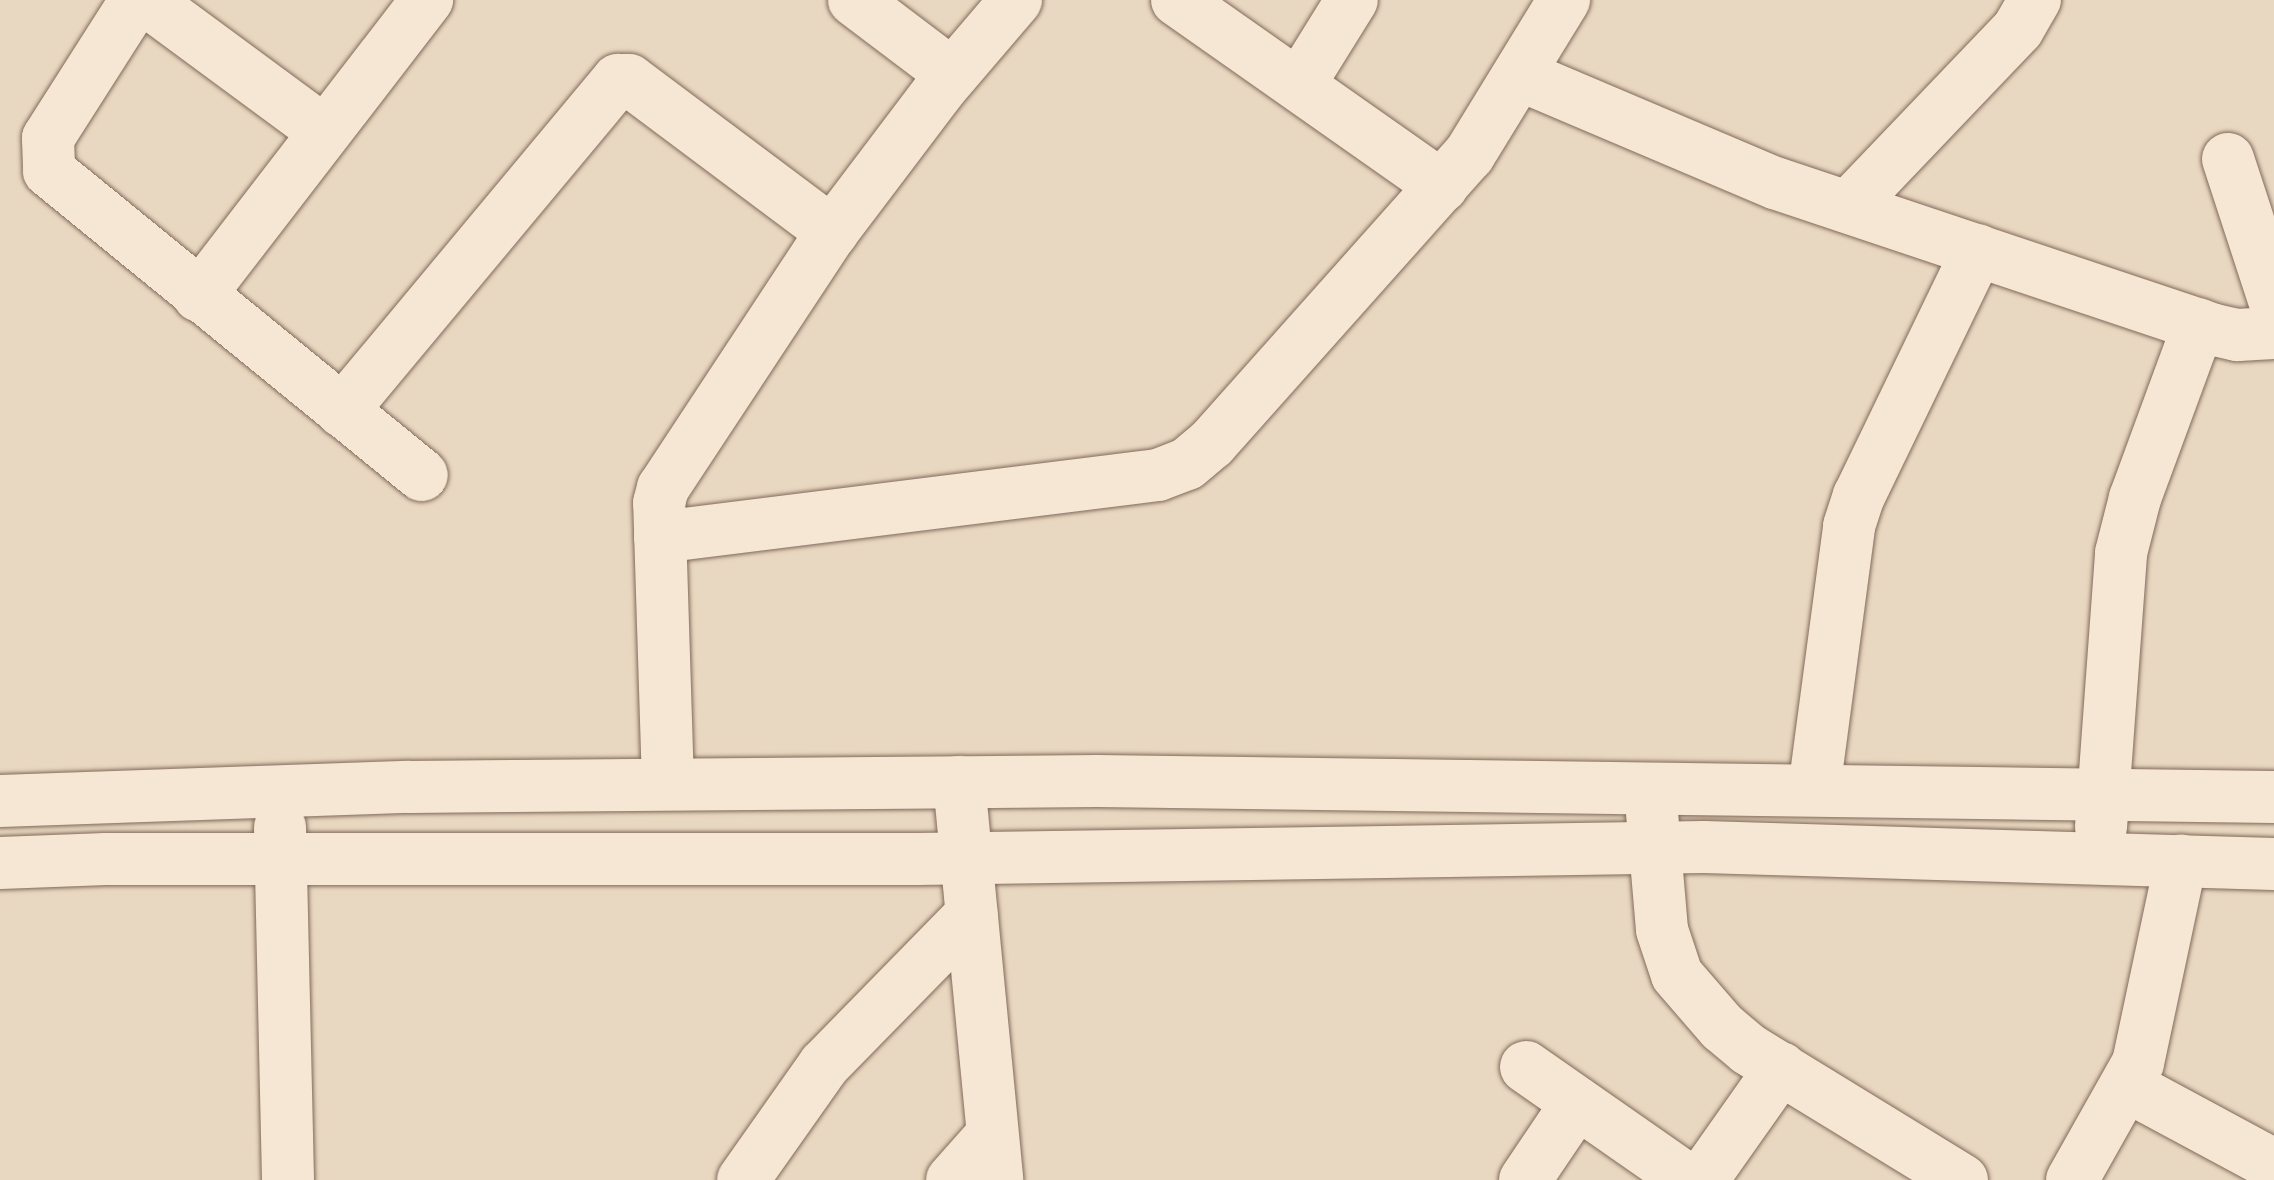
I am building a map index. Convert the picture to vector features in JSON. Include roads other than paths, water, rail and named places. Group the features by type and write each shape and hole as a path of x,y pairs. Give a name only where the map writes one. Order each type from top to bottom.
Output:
{"street":[{"path":"136,0 48,138 48,171 422,474"},
{"path":"146,0 325,132"},
{"path":"199,296 427,0"},
{"path":"854,0 952,74"},
{"path":"668,784 659,503 671,473 832,232 952,74 1016,0"},
{"path":"1177,0 1442,186"},
{"path":"1299,86 1352,0"},
{"path":"660,537 1158,474 1187,464 1212,443 1469,156 1564,0"},
{"path":"1848,207 2018,29 2035,0"},
{"path":"1520,74 1743,171 2199,324 2237,335 2274,333"},
{"path":"342,411 606,88 618,80 630,80 832,232"},
{"path":"2228,159 2274,300"},
{"path":"1814,790 1849,526 1859,496 1978,250"},
{"path":"2102,859 2100,794 2124,540 2199,324"},
{"path":"0,801 278,790 959,782 2274,796"},
{"path":"952,1180 994,1157 959,782"},
{"path":"1650,788 1662,930 1678,975 1722,1026 1781,1068 1962,1180"},
{"path":"278,790 288,1180"},
{"path":"0,863 966,858 1656,847 2274,864"},
{"path":"2072,1180 2138,1063 2181,861"},
{"path":"743,1180 824,1064 972,914"},
{"path":"1526,1067 1688,1180"},
{"path":"1702,1180 1781,1068"},
{"path":"2127,1086 2274,1165"},
{"path":"1525,1180 1577,1103"}]}
